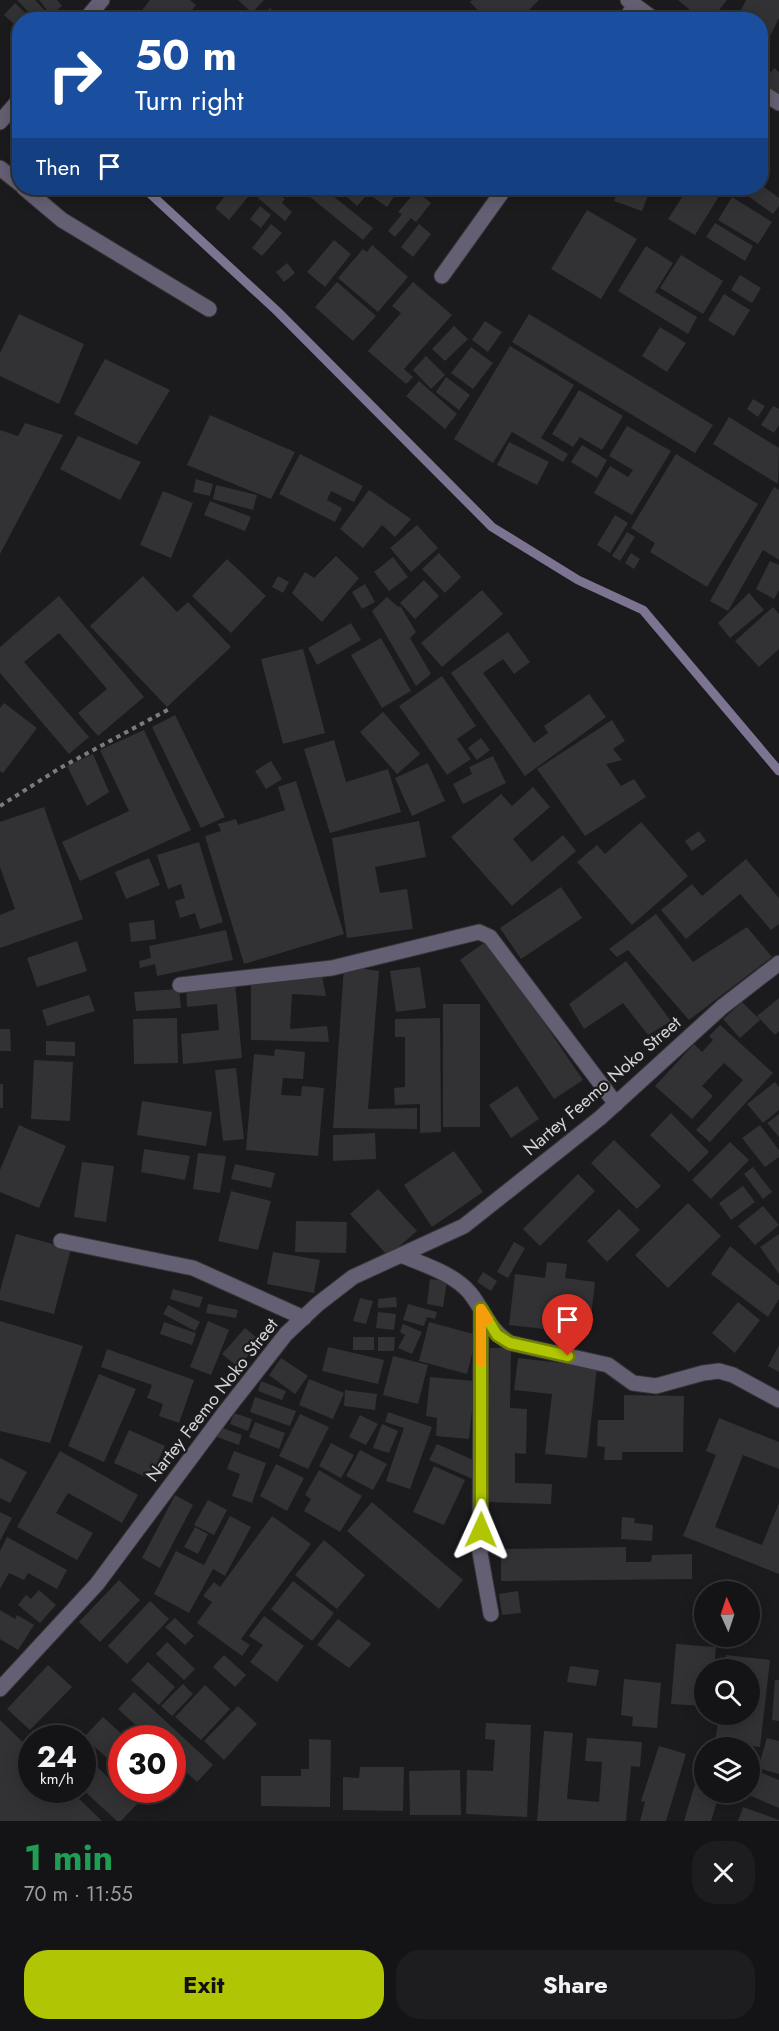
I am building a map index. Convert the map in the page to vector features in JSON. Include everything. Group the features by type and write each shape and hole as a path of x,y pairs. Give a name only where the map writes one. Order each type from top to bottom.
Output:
{"street":[{"path":"92,12 102,0"},
{"path":"632,3 644,12"},
{"path":"0,122 12,108"},
{"path":"0,168 12,178"},
{"path":"32,195 62,220 209,309"},
{"path":"442,276 500,195"},
{"path":"180,985 332,968 478,932 490,937 616,1104"},
{"name":"Nartey Feemo Noko Street","path":"0,1689 97,1584 286,1334 353,1277 464,1226 616,1104 722,1007 779,963"},
{"path":"61,1241 193,1268 304,1318"},
{"path":"401,1255 453,1278 469,1292 497,1335 510,1343 608,1365 633,1383 656,1386 719,1371 733,1375 779,1400"},
{"path":"481,1309 480,1553 491,1614"}],"path":[{"path":"0,806 60,768 171,708"}],"building":[{"path":"17,0 35,0 46,12 28,12"},
{"path":"39,0 57,0 62,6 55,12 49,12"},
{"path":"150,0 190,0 196,5 190,12 141,12"},
{"path":"238,0 264,0 253,12"},
{"path":"472,0 539,0 527,12 479,12 470,2"},
{"path":"678,0 727,0 717,12 692,12"},
{"path":"746,0 779,0 779,18 768,40 768,12 740,12"},
{"path":"15,3 25,12 12,12 12,22 4,15"},
{"path":"774,68 779,72 779,99 768,90 768,76"},
{"path":"768,190 779,198 779,206 773,214 747,195 768,195"},
{"path":"226,195 250,195 229,220 215,208"},
{"path":"260,195 280,195 285,199 282,203 292,212 285,221 258,198"},
{"path":"308,195 332,195 373,228 363,240"},
{"path":"345,195 365,197 357,206"},
{"path":"370,195 395,195 387,207"},
{"path":"413,195 421,195 431,203 416,222 411,218 395,237 388,231 402,214 398,212"},
{"path":"616,195 648,195 642,211 614,201"},
{"path":"683,195 713,195 718,198 695,235 668,219"},
{"path":"732,197 772,222 758,244 718,220"},
{"path":"260,206 271,215 261,228 250,219"},
{"path":"587,210 637,239 601,299 551,269"},
{"path":"715,223 753,246 745,261 706,237"},
{"path":"271,224 282,233 262,256 252,248"},
{"path":"419,224 431,234 413,257 401,247"},
{"path":"334,240 351,254 325,287 307,272"},
{"path":"372,245 408,277 378,312 338,278 363,249 367,252"},
{"path":"646,246 673,263 655,292 697,317 688,334 618,291"},
{"path":"681,255 723,281 703,314 660,288"},
{"path":"287,263 295,273 284,282 276,272"},
{"path":"740,275 761,288 752,303 731,290"},
{"path":"337,282 376,316 353,341 315,307"},
{"path":"413,282 452,315 404,369 413,377 406,384 368,351 401,313 392,306"},
{"path":"724,294 750,310 734,336 708,320"},
{"path":"19,314 84,344 59,404 0,376 0,353"},
{"path":"529,314 713,425 695,453 512,342"},
{"path":"485,321 502,332 488,352 472,340"},
{"path":"454,326 468,339 445,361 432,349"},
{"path":"660,327 686,343 667,372 642,356"},
{"path":"510,346 574,385 541,438 568,454 563,462 512,432 493,463 454,439"},
{"path":"471,347 493,363 473,389 451,373"},
{"path":"426,356 445,375 431,389 413,370"},
{"path":"105,359 170,390 137,445 74,414"},
{"path":"446,377 470,395 459,410 436,392"},
{"path":"419,381 457,414 445,429 406,396"},
{"path":"579,390 623,416 602,450 580,437 573,447 552,434"},
{"path":"753,399 765,406 758,417 747,409"},
{"path":"773,406 779,409 779,425 774,433 761,425"},
{"path":"210,415 295,452 271,499 187,465"},
{"path":"729,417 779,448 778,484 713,444"},
{"path":"25,423 63,435 0,554 0,430 18,436"},
{"path":"627,426 671,451 632,515 594,493 610,466 628,477 633,470 609,456"},
{"path":"78,436 141,462 120,500 60,469"},
{"path":"509,442 549,462 537,485 497,465"},
{"path":"582,445 607,460 597,478 571,462"},
{"path":"300,454 363,486 354,502 331,491 327,500 342,508 335,522 279,494"},
{"path":"676,454 758,504 707,587 650,552 655,543 631,528"},
{"path":"196,479 213,484 210,496 193,492"},
{"path":"216,485 257,495 253,510 213,499"},
{"path":"774,487 779,490 779,560 763,550 728,611 710,601"},
{"path":"369,490 411,519 395,537 382,525 363,548 340,529"},
{"path":"163,491 193,503 171,558 140,545"},
{"path":"210,501 251,517 245,531 204,515"},
{"path":"615,515 628,523 610,553 597,545"},
{"path":"417,525 438,548 411,572 390,548"},
{"path":"627,532 635,537 620,561 612,556"},
{"path":"439,553 461,577 445,593 422,569"},
{"path":"631,553 640,559 634,569 625,563"},
{"path":"336,556 359,578 322,622 292,593 305,572 314,578"},
{"path":"393,557 408,577 389,591 374,572"},
{"path":"227,559 266,596 231,633 192,596"},
{"path":"770,561 779,565 779,590 774,599 756,589"},
{"path":"143,576 177,612 188,602 231,647 167,707 90,626"},
{"path":"278,576 289,582 283,593 272,587"},
{"path":"424,580 439,596 415,619 400,603"},
{"path":"365,584 375,602 362,609 352,592"},
{"path":"482,590 503,614 442,667 421,643"},
{"path":"749,593 764,610 730,638 718,623"},
{"path":"59,596 144,697 98,736 78,713 107,689 59,633 24,662 89,737 69,754 0,673 0,647"},
{"path":"387,597 401,607 416,632 410,638 431,674 416,686 372,611"},
{"path":"773,607 779,614 779,649 759,667 735,641"},
{"path":"351,623 361,640 317,665 308,648"},
{"path":"508,632 530,662 514,674 503,659 483,673 534,743 548,733 544,726 589,694 606,717 525,776 451,673"},
{"path":"381,638 411,691 382,708 351,655"},
{"path":"303,649 325,733 283,744 261,659"},
{"path":"442,676 476,726 457,739 471,759 447,775 399,706"},
{"path":"4,703 37,728 3,773 0,771 0,708"},
{"path":"383,712 420,754 397,774 360,732"},
{"path":"175,715 225,817 201,828 152,727"},
{"path":"612,720 625,741 613,749 622,760 606,764 621,786 634,779 646,797 585,836 537,769"},
{"path":"144,730 191,830 80,881 62,842 129,811 100,750"},
{"path":"481,738 490,750 477,760 468,748"},
{"path":"334,740 346,782 388,769 401,812 330,833 304,749"},
{"path":"93,754 109,792 87,806 67,766"},
{"path":"493,756 506,783 463,804 453,784 472,774 469,767"},
{"path":"271,761 282,779 266,789 255,771"},
{"path":"428,763 445,801 412,816 395,778"},
{"path":"296,781 344,934 244,964 205,836 221,831 218,824 236,819 238,825 285,810 278,787"},
{"path":"533,787 550,807 513,839 532,862 563,835 576,851 512,906 451,837 501,794 512,806"},
{"path":"44,807 83,919 0,948 0,915 15,909 0,867 0,822"},
{"path":"419,821 426,857 375,867 380,893 407,889 413,929 347,938 332,838"},
{"path":"641,822 688,876 632,925 577,862 597,845 605,854"},
{"path":"699,831 706,841 692,851 685,841"},
{"path":"199,842 223,922 200,929 195,913 180,918 175,901 185,898 181,884 168,889 157,855"},
{"path":"149,858 160,885 126,899 115,872"},
{"path":"746,859 779,898 779,924 771,930 740,894 686,939 661,910 692,884 702,896"},
{"path":"561,887 582,918 521,959 500,928"},
{"path":"656,914 693,962 747,927 772,957 689,1020 628,950 617,957 609,949"},
{"path":"154,920 156,939 131,942 129,923"},
{"path":"226,930 233,960 157,976 155,964 140,968 139,961 151,958 149,946"},
{"path":"488,940 583,1080 554,1099 460,960"},
{"path":"77,941 87,971 37,987 27,958"},
{"path":"626,961 671,1021 648,1035 623,1003 584,1029 569,1004"},
{"path":"344,966 379,971 368,1109 417,1108 417,1129 333,1128"},
{"path":"420,967 426,1008 396,1012 390,971"},
{"path":"322,976 326,996 292,994 290,1029 327,1026 329,1042 251,1040 251,979"},
{"path":"235,982 242,1058 183,1064 181,1034 219,1030 217,1004 187,1007 186,987"},
{"path":"179,989 181,1008 136,1011 134,992"},
{"path":"89,995 95,1011 47,1026 42,1010"},
{"path":"779,998 779,1031 775,1035 757,1016"},
{"path":"742,1002 760,1020 740,1038 723,1019"},
{"path":"443,1004 480,1004 480,1127 443,1127"},
{"path":"177,1018 178,1063 134,1064 133,1019"},
{"path":"440,1018 441,1132 420,1133 420,1104 395,1105 394,1088 405,1087 405,1037 395,1037 395,1019"},
{"path":"720,1025 773,1073 710,1142 696,1130 743,1080 724,1063 702,1086 713,1096 692,1119 655,1086 694,1044 702,1052 713,1040 709,1036"},
{"path":"0,1029 10,1029 11,1051 0,1051"},
{"path":"46,1041 75,1042 75,1056 46,1055"},
{"path":"275,1049 305,1052 303,1079 283,1078 281,1095 301,1096 302,1086 324,1088 318,1156 246,1150 254,1054 274,1056"},
{"path":"34,1060 73,1062 70,1121 31,1119"},
{"path":"236,1068 244,1139 223,1141 215,1070"},
{"path":"775,1082 779,1087 779,1110 763,1123 747,1104"},
{"path":"0,1084 3,1084 3,1108 0,1108"},
{"path":"517,1086 539,1119 511,1138 489,1105"},
{"path":"142,1101 212,1112 206,1146 137,1135"},
{"path":"671,1113 709,1152 689,1172 650,1135"},
{"path":"779,1114 779,1137 767,1123"},
{"path":"19,1125 66,1146 39,1208 0,1192 0,1170"},
{"path":"760,1125 779,1150 779,1157 765,1167 742,1138"},
{"path":"375,1133 376,1159 333,1161 333,1135"},
{"path":"614,1140 661,1186 637,1209 591,1163"},
{"path":"730,1142 749,1160 711,1199 692,1180"},
{"path":"144,1149 190,1156 185,1180 141,1172"},
{"path":"454,1151 483,1192 432,1227 404,1185"},
{"path":"198,1153 226,1156 220,1193 193,1189"},
{"path":"82,1162 114,1166 106,1222 74,1217"},
{"path":"235,1164 275,1173 271,1188 231,1179"},
{"path":"753,1167 772,1192 763,1199 744,1174"},
{"path":"578,1174 595,1191 540,1246 523,1229"},
{"path":"743,1186 755,1202 731,1220 719,1203"},
{"path":"378,1189 417,1231 388,1256 350,1214"},
{"path":"231,1191 271,1201 258,1250 218,1241"},
{"path":"688,1203 721,1236 668,1288 635,1255"},
{"path":"763,1206 779,1225 755,1245 738,1226"},
{"path":"619,1209 640,1230 607,1262 587,1241"},
{"path":"296,1221 347,1222 346,1253 295,1252"},
{"path":"16,1234 71,1249 54,1314 0,1300 0,1291"},
{"path":"779,1234 779,1274 760,1247"},
{"path":"514,1242 525,1248 508,1278 497,1272"},
{"path":"730,1246 779,1286 779,1299 768,1317 711,1274"},
{"path":"273,1252 320,1260 314,1293 267,1284"},
{"path":"547,1262 567,1264 565,1278 595,1282 589,1334 509,1325 515,1274 545,1278"},
{"path":"483,1272 497,1281 491,1291 477,1282"},
{"path":"430,1279 447,1281 443,1307 427,1304"},
{"path":"173,1289 203,1297 199,1308 170,1299"},
{"path":"396,1297 397,1307 378,1308 378,1299"},
{"path":"360,1298 373,1301 366,1324 353,1321"},
{"path":"738,1302 760,1320 735,1353 712,1333"},
{"path":"208,1304 238,1310 236,1318 206,1313"},
{"path":"408,1304 437,1312 435,1319 427,1317 424,1326 403,1320"},
{"path":"168,1305 200,1322 195,1331 163,1314"},
{"path":"378,1312 396,1314 394,1330 376,1328"},
{"path":"0,1321 83,1346 50,1443 0,1431"},
{"path":"208,1321 229,1330 211,1375 190,1367"},
{"path":"164,1322 196,1333 192,1345 160,1334"},
{"path":"429,1322 477,1335 467,1374 419,1361"},
{"path":"403,1324 422,1332 412,1354 398,1348 405,1335 400,1332"},
{"path":"245,1328 261,1341 238,1367 222,1354"},
{"path":"353,1337 374,1337 374,1350 353,1350"},
{"path":"378,1337 395,1337 394,1351 378,1351"},
{"path":"779,1345 779,1372 768,1366"},
{"path":"328,1347 384,1360 378,1384 322,1371"},
{"path":"490,1348 511,1348 510,1408 527,1409 526,1454 515,1453 515,1483 552,1484 551,1504 486,1502"},
{"path":"107,1349 194,1380 179,1423 159,1416 163,1404 147,1398 152,1385 101,1367"},
{"path":"393,1356 428,1365 418,1404 383,1395"},
{"path":"281,1358 308,1376 295,1394 269,1375"},
{"path":"518,1358 597,1367 587,1458 545,1454 552,1394 514,1390"},
{"path":"99,1374 136,1389 104,1462 68,1446"},
{"path":"430,1377 475,1381 469,1439 436,1436 437,1418 426,1416"},
{"path":"309,1379 344,1393 333,1419 299,1405"},
{"path":"261,1381 286,1391 282,1400 258,1391"},
{"path":"345,1390 377,1394 375,1410 344,1406"},
{"path":"624,1395 684,1396 683,1452 622,1452 622,1460 604,1460 605,1447 597,1446 598,1420 624,1420"},
{"path":"255,1397 296,1411 290,1426 250,1412"},
{"path":"388,1412 432,1427 410,1489 386,1481 404,1428 385,1422"},
{"path":"234,1413 252,1419 248,1431 230,1424"},
{"path":"300,1414 329,1427 308,1469 279,1456"},
{"path":"360,1415 378,1424 366,1445 349,1437"},
{"path":"719,1418 779,1442 779,1469 743,1455 715,1527 762,1545 779,1503 779,1574 683,1536 716,1455 706,1451"},
{"path":"255,1422 285,1433 279,1449 249,1437"},
{"path":"382,1424 398,1431 389,1453 373,1448"},
{"path":"220,1427 242,1435 239,1445 217,1437"},
{"path":"129,1430 165,1446 150,1479 114,1463"},
{"path":"331,1443 354,1455 341,1478 319,1466"},
{"path":"437,1444 480,1463 473,1479 429,1460"},
{"path":"360,1450 387,1464 373,1490 346,1476"},
{"path":"60,1451 138,1495 122,1523 68,1493 56,1513 93,1533 77,1560 17,1527"},
{"path":"234,1451 266,1463 252,1503 232,1496 240,1474 227,1469"},
{"path":"0,1458 27,1472 10,1503 0,1498"},
{"path":"276,1464 304,1478 287,1511 260,1496"},
{"path":"434,1466 465,1480 444,1525 413,1512"},
{"path":"319,1470 362,1496 340,1532 304,1511 311,1499 305,1495"},
{"path":"175,1495 193,1505 160,1568 142,1558"},
{"path":"208,1500 227,1510 214,1535 194,1525"},
{"path":"372,1502 463,1580 439,1609 347,1531"},
{"path":"0,1512 12,1518 0,1541"},
{"path":"230,1516 251,1527 225,1576 213,1569 189,1613 154,1594 176,1551 204,1565"},
{"path":"272,1516 311,1544 241,1639 250,1645 242,1656 197,1623 212,1602 203,1596 214,1582 220,1587"},
{"path":"622,1517 635,1518 634,1523 653,1525 652,1541 621,1539"},
{"path":"195,1527 208,1534 198,1554 184,1547"},
{"path":"7,1537 67,1570 57,1589 28,1573 24,1580 9,1573 0,1589 0,1551"},
{"path":"324,1540 365,1575 337,1609 295,1575"},
{"path":"626,1547 626,1562 651,1562 652,1555 692,1554 692,1579 501,1581 501,1549"},
{"path":"119,1580 140,1600 100,1642 79,1622"},
{"path":"293,1581 334,1613 312,1641 271,1609"},
{"path":"39,1590 56,1605 40,1623 18,1605 26,1595 31,1599"},
{"path":"518,1591 521,1613 502,1615 499,1594"},
{"path":"150,1601 169,1619 127,1664 108,1646"},
{"path":"0,1610 15,1619 17,1615 34,1625 18,1650 0,1639"},
{"path":"264,1616 304,1646 277,1682 250,1662 263,1645 249,1636"},
{"path":"175,1618 194,1636 185,1645 165,1627"},
{"path":"338,1619 371,1644 349,1668 317,1645"},
{"path":"167,1642 195,1669 184,1680 156,1654"},
{"path":"676,1644 716,1647 715,1659 694,1659 694,1705 671,1704"},
{"path":"224,1655 246,1675 235,1687 213,1667"},
{"path":"726,1655 770,1660 760,1747 760,1737 716,1737 717,1725 760,1725 760,1659 725,1659"},
{"path":"148,1662 175,1687 159,1705 131,1680"},
{"path":"48,1665 72,1687 35,1725 25,1725 7,1709"},
{"path":"570,1666 599,1670 596,1686 567,1682"},
{"path":"624,1679 661,1683 657,1728 632,1726 633,1717 621,1715"},
{"path":"775,1680 779,1680 779,1721 772,1720"},
{"path":"183,1684 193,1694 172,1716 161,1706"},
{"path":"205,1685 230,1709 201,1740 175,1717"},
{"path":"134,1692 170,1725 136,1725 118,1709"},
{"path":"238,1706 257,1724 224,1760 204,1741"},
{"path":"103,1717 112,1725 108,1725 108,1759 96,1748 95,1725"},
{"path":"0,1720 18,1737 18,1803 83,1803 102,1821 0,1821"},
{"path":"486,1723 531,1725 527,1817 466,1814 467,1770 493,1771 495,1740 485,1739"},
{"path":"544,1731 573,1733 567,1799 599,1802 602,1762 585,1761 587,1738 642,1742 640,1767 631,1766 626,1821 537,1821"},
{"path":"767,1738 779,1741 779,1774 760,1769"},
{"path":"309,1739 331,1740 330,1807 261,1806 261,1776 301,1776 301,1769 309,1769"},
{"path":"186,1740 213,1765 197,1782 186,1772"},
{"path":"659,1746 686,1754 666,1821 640,1821 645,1802 641,1801"},
{"path":"96,1766 108,1777 108,1803 137,1804 121,1821 117,1821 96,1802"},
{"path":"360,1767 404,1767 403,1811 343,1810 343,1777 359,1778"},
{"path":"460,1770 461,1815 410,1815 409,1771"},
{"path":"760,1772 779,1780 779,1808 760,1800"},
{"path":"694,1788 694,1803 717,1803 711,1821 684,1821"},
{"path":"743,1807 779,1820 779,1821 738,1821"}],"waterway":[{"path":"152,195 277,311 492,527 578,580 643,610 779,771"}],"slow traffic":[{"path":"481,1362 481,1309 488,1320"}],"route":[{"path":"481,1530 481,1309 497,1335 510,1343 568,1356"}]}
